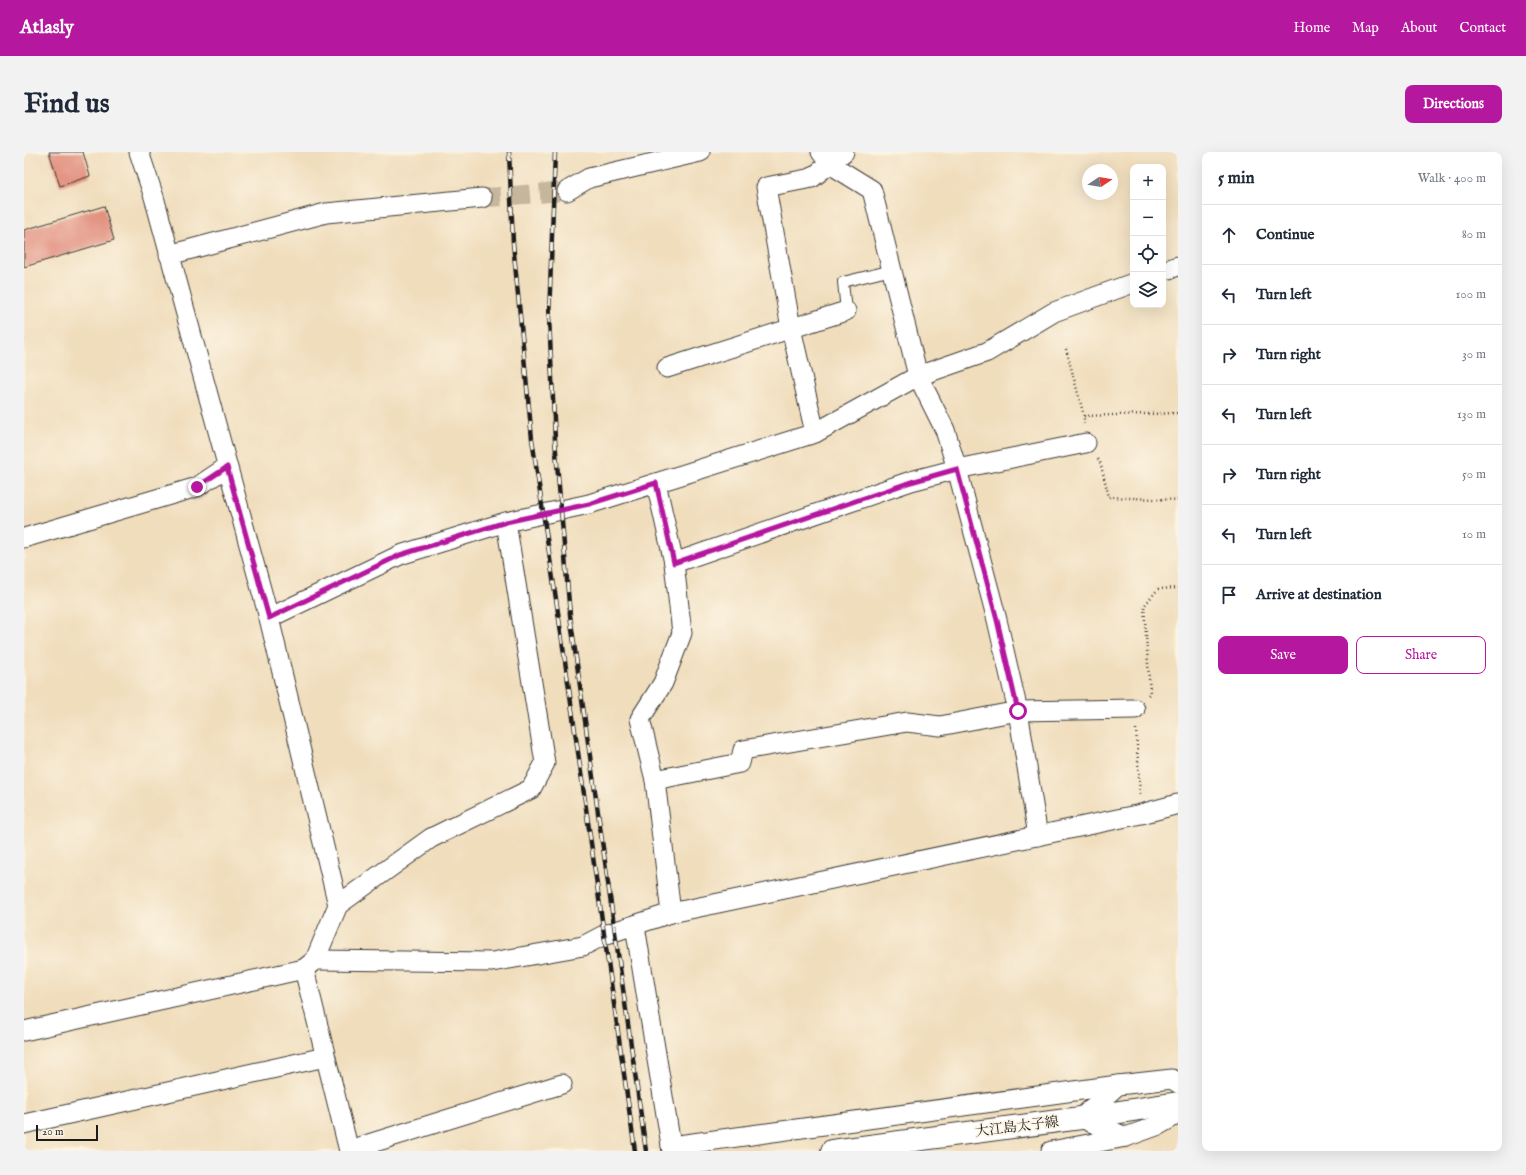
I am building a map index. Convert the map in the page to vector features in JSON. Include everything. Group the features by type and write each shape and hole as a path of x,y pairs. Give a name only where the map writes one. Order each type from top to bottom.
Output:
{"main road":[{"name":"大江島太子線","path":"832,1151 1081,1118 1178,1103"}],"street":[{"path":"139,152 170,255 269,618 338,905"},
{"path":"567,191 589,178 700,152"},
{"path":"815,433 791,328 766,187 812,178 831,156 872,190 918,376 945,430 957,469 997,620 1018,711 1038,836"},
{"path":"170,255 326,213 482,198"},
{"path":"1166,270 1178,266"},
{"path":"269,618 400,555 506,522 589,504 815,433 918,376 987,352 1054,312 1130,284"},
{"path":"667,368 846,311"},
{"path":"674,563 911,482 957,469 1086,443"},
{"path":"24,538 197,487 227,467"},
{"path":"656,483 674,563 682,633 663,683 640,719 655,780 671,913"},
{"path":"506,522 545,763 531,789 431,838 338,905 309,964 325,1057 349,1150 562,1084"},
{"path":"655,780 740,763 743,750 907,722 940,726 1018,711 1135,709"},
{"path":"24,1031 309,964 492,962 583,946 604,935 671,913 1141,814 1178,804"},
{"path":"635,926 671,1148 1118,1085 1172,1079 1178,1083"},
{"path":"24,1124 325,1057"},
{"path":"1118,1085 1081,1118 1126,1137"},
{"path":"1051,1151 1126,1137 1159,1125 1178,1114"}],"lane":[{"path":"846,311 843,282 892,270"}],"path":[{"path":"1084,416 1178,413"}],"building":[{"path":"49,152 83,152 90,176 60,186"},
{"path":"104,206 114,240 24,267 24,230"}],"tunnel":[{"path":"482,198 567,191"}],"railway":[{"path":"509,152 513,243 532,439 635,1151"},
{"path":"555,152 549,317 555,440 570,615 646,1151"}],"route":[{"path":"197,487 227,467 269,618 400,555 506,522 589,504 656,483 674,563 911,482 957,469 997,620 1018,711"}]}
